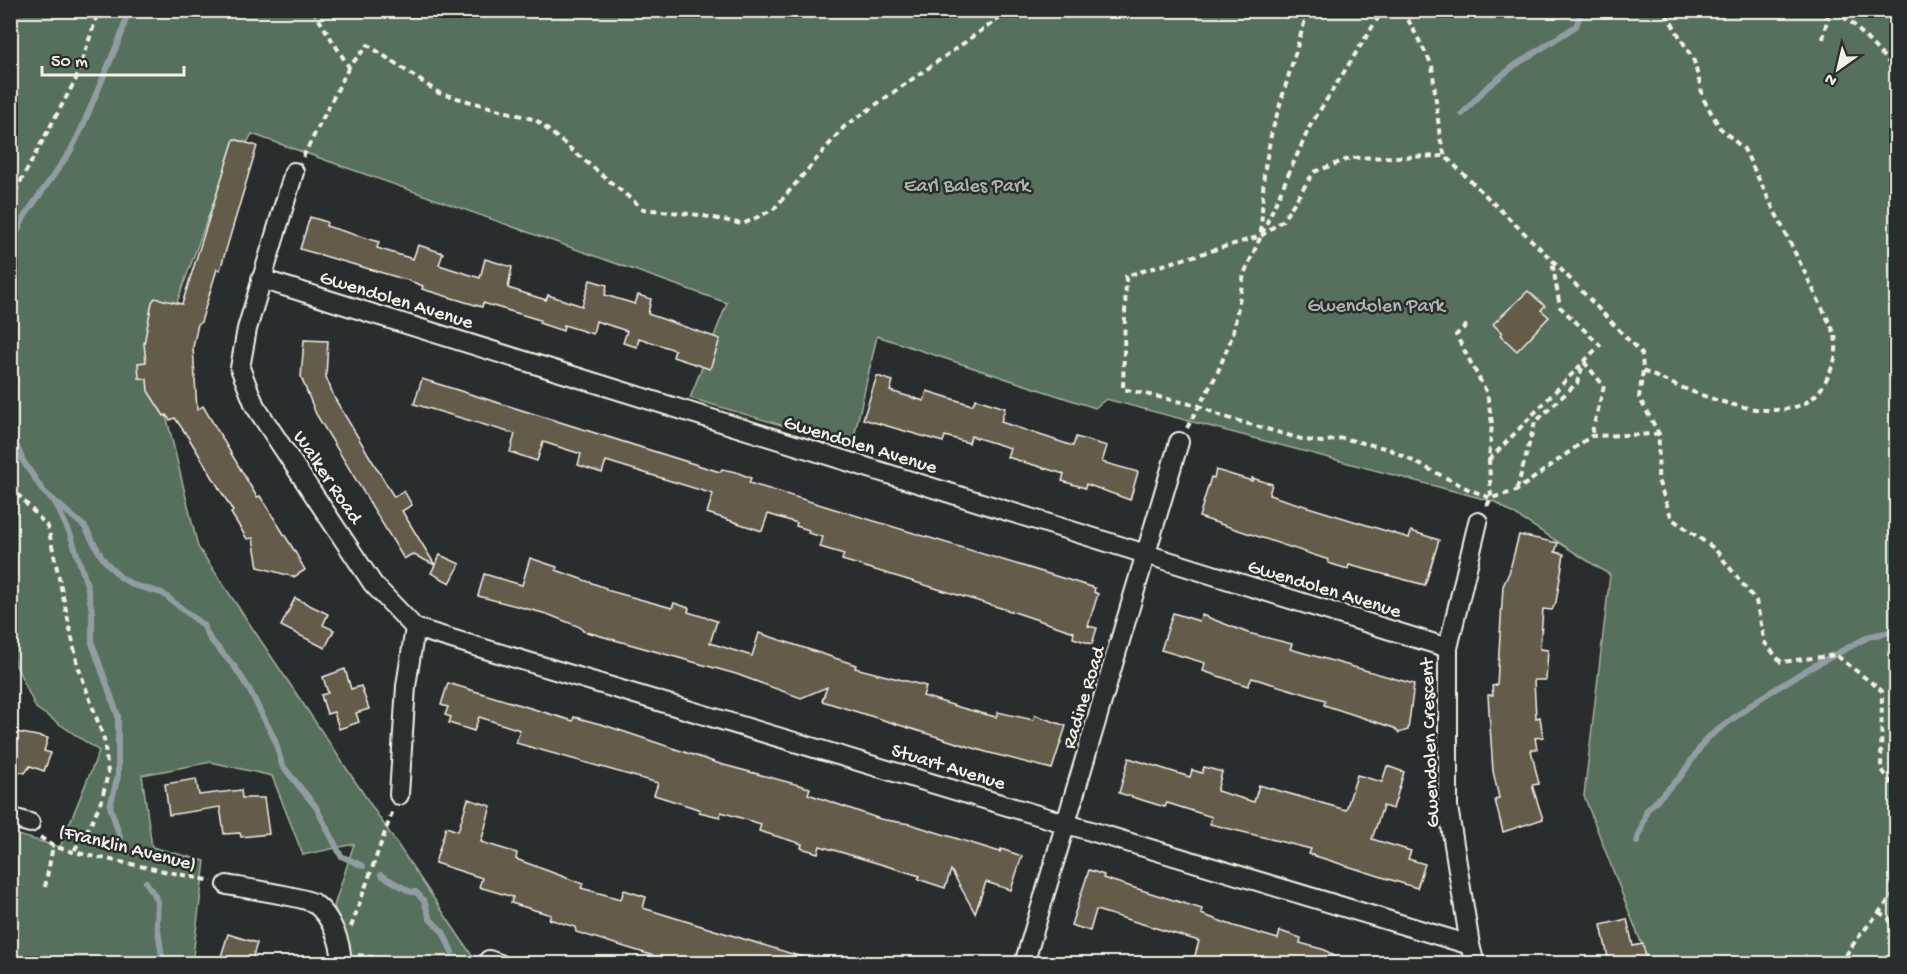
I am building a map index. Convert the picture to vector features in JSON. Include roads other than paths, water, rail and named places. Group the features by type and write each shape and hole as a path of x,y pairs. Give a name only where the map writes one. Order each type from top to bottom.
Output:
{"street":[{"name":"Walker Road","path":"294,172 247,329 240,368 255,406 373,584 415,628"},
{"name":"Gwendolen Avenue","path":"261,279 1147,557 1448,648"},
{"name":"Radine Road","path":"1024,963 1147,557 1179,442"},
{"name":"Gwendolen Crescent","path":"1475,963 1470,945 1448,807 1448,648 1478,522"},
{"path":"399,795 406,686 415,628"},
{"name":"Stuart Avenue","path":"415,628 1470,945"},
{"path":"10,817 30,823"},
{"path":"227,885 314,903 328,920 341,958"}],"waterway":[{"path":"10,249 24,217 70,152 81,130 122,33 128,10"},
{"path":"1462,114 1486,88 1514,66 1576,26 1582,10"},
{"path":"10,430 23,461 44,492 85,527 103,559 120,577 133,585 162,593 203,625 210,639 234,666 249,689 275,740 282,765 316,807 341,856 363,866"},
{"path":"55,502 71,536 87,585 92,611 92,643 118,716 118,776 110,806 120,837"},
{"path":"1637,842 1647,810 1681,776 1706,739 1759,699 1808,669 1870,636 1896,631"},
{"path":"381,875 411,892 416,892 424,901 430,919 443,932 452,952"},
{"path":"146,882 158,901 157,923 163,964"}],"park label":[{"name":"Earl Bales Park","path":"967,184"},
{"name":"Gwendolen Park","path":"1376,304"}]}
